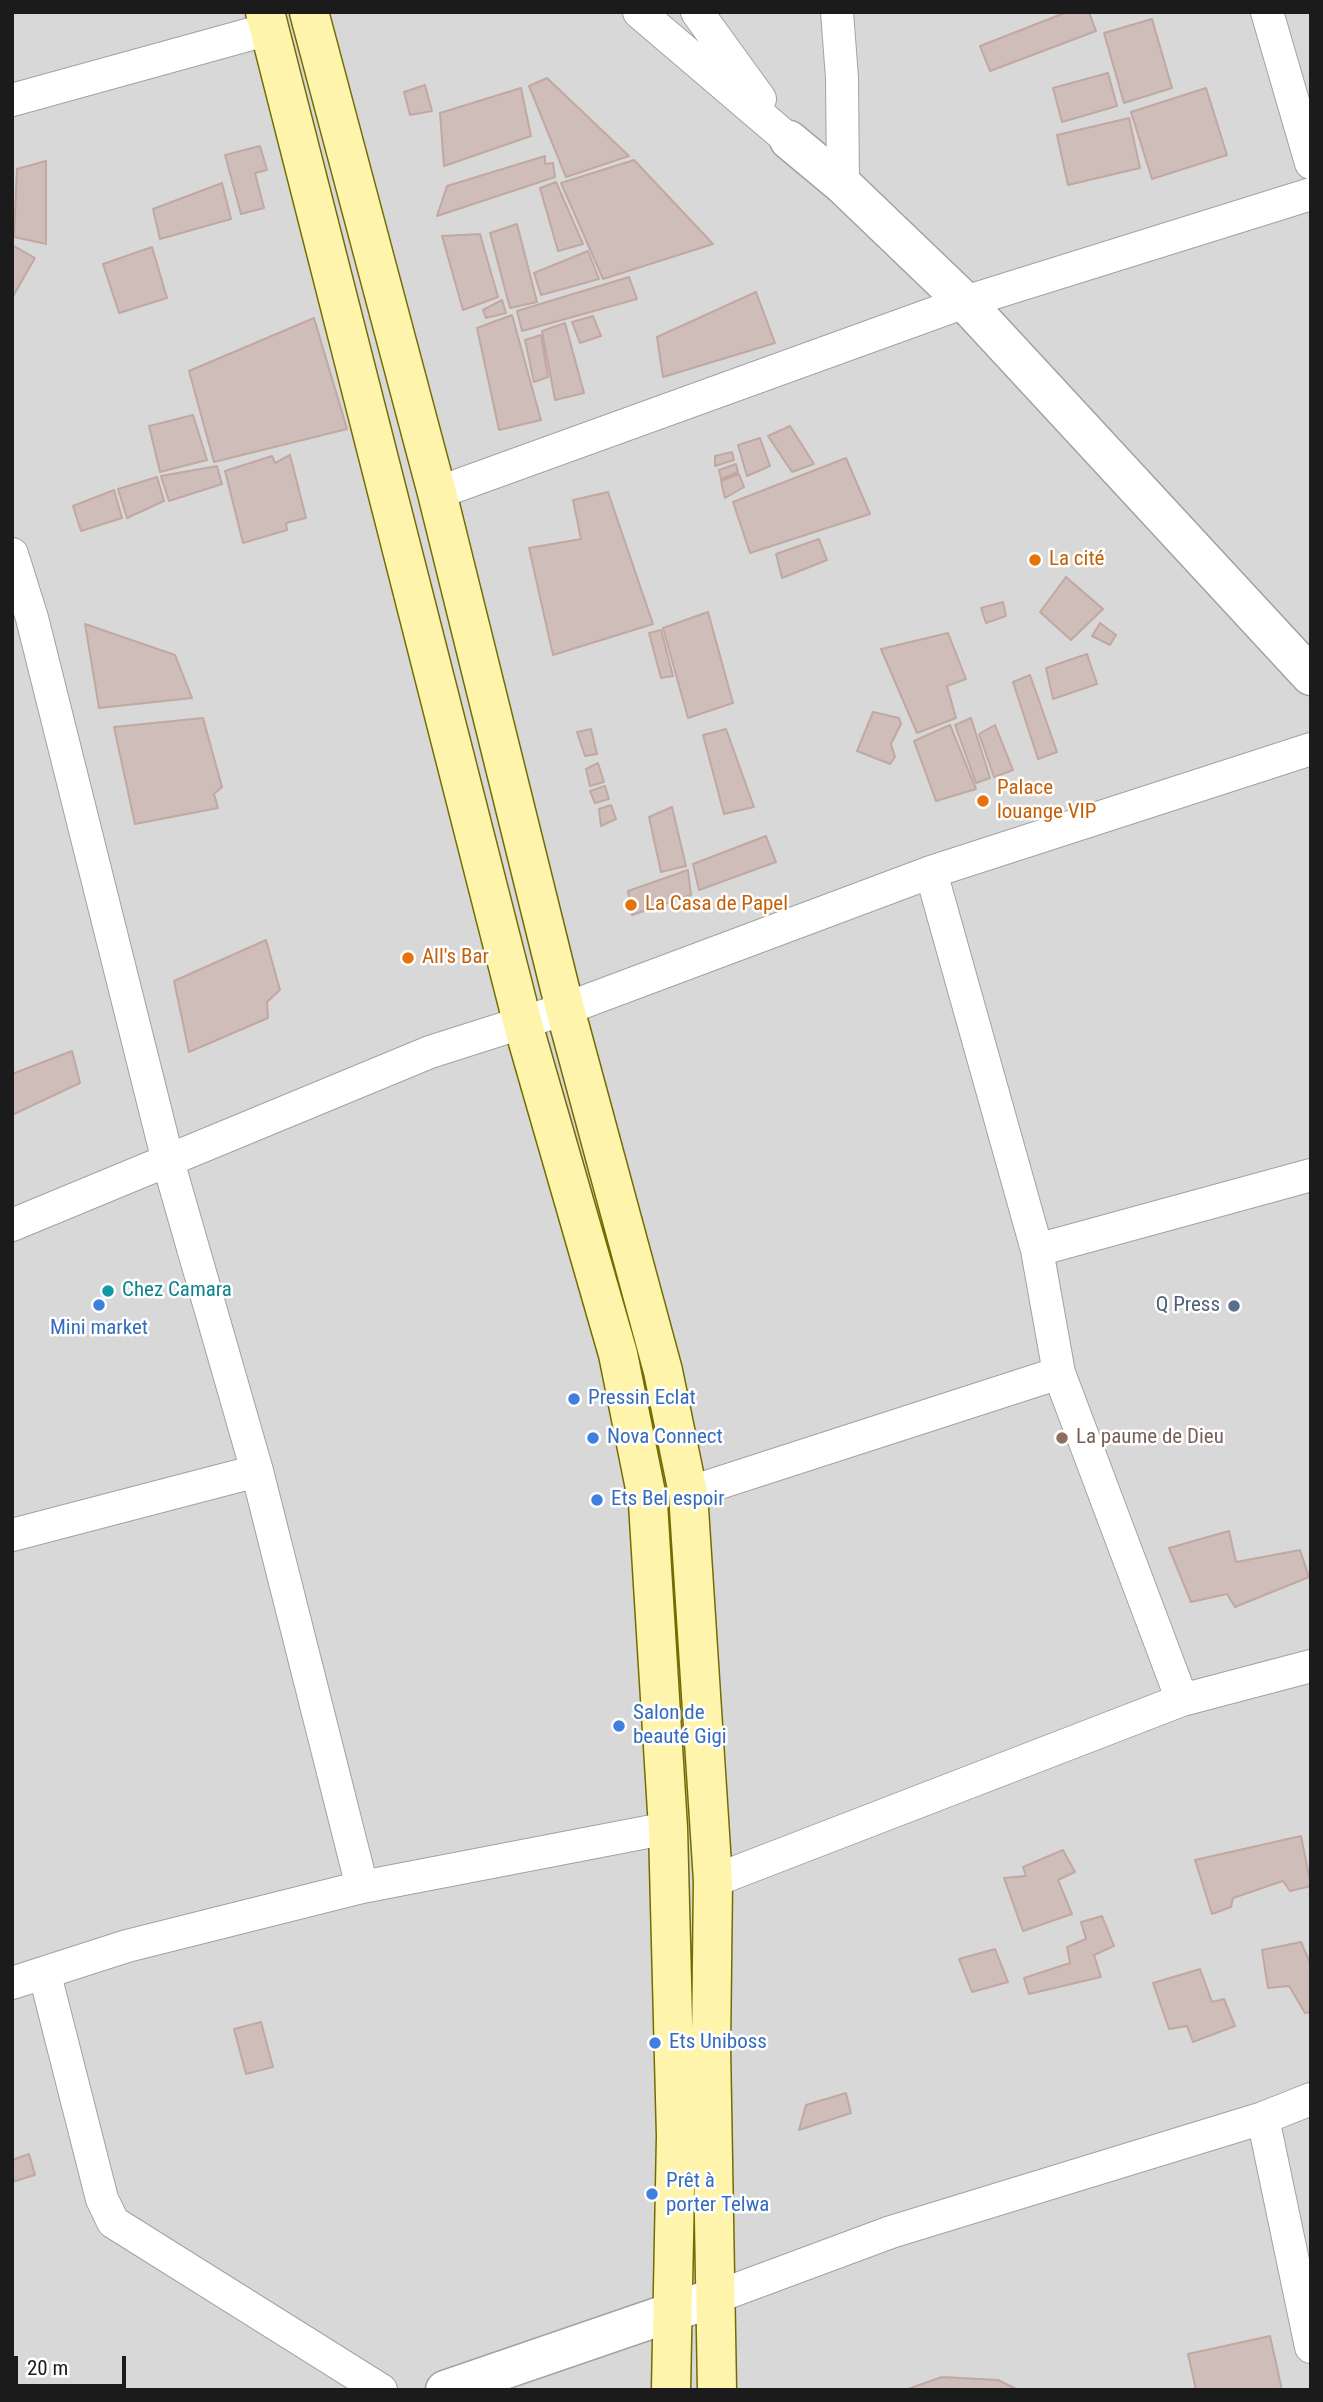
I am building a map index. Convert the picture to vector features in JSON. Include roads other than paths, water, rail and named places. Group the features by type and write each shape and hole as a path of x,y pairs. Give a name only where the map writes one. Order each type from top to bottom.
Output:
{"main road":[{"path":"309,12 438,493 565,1009 663,1371 688,1493 713,1881 711,2047 717,2390"},
{"path":"267,21 522,1021 618,1354 648,1503 668,1828 676,2136 670,2310 671,2390"}],"street":[{"path":"639,12 843,186 965,302 1311,676"},
{"path":"697,12 789,139"},
{"path":"837,12 842,78 843,186"},
{"path":"1267,12 1311,163"},
{"path":"12,100 267,21"},
{"path":"438,493 965,302 1311,194"},
{"path":"12,554 22,621 168,1161 257,1471 362,1887"},
{"path":"12,1225 430,1052 565,1009 931,872 1311,749"},
{"path":"931,872 1037,1250 1059,1373 1182,1700"},
{"path":"1037,1250 1311,1175"},
{"path":"688,1493 1059,1373"},
{"path":"12,1535 257,1471"},
{"path":"713,1881 1182,1700 1311,1666"},
{"path":"12,1983 45,1975 127,1945 362,1887 668,1828"},
{"path":"45,1975 102,2199 113,2222 381,2390"},
{"path":"445,2390 670,2310 716,2297 891,2232 1263,2118 1311,2099"},
{"path":"1263,2118 1311,2347"}],"place":[{"name":"La cité","path":"1035,560"},
{"name":"Palace louange VIP","path":"983,801"},
{"name":"La Casa de Papel","path":"631,905"},
{"name":"All's Bar","path":"408,958"},
{"name":"Chez Camara","path":"108,1291"},
{"name":"Mini market","path":"99,1305"},
{"name":"Q Press","path":"1234,1306"},
{"name":"Pressin Eclat","path":"574,1399"},
{"name":"Nova Connect","path":"593,1438"},
{"name":"La paume de Dieu","path":"1062,1438"},
{"name":"Ets Bel espoir","path":"597,1500"},
{"name":"Salon de beauté Gigi","path":"619,1726"},
{"name":"Ets Uniboss","path":"655,2043"},
{"name":"Prêt à porter Telwa","path":"652,2194"}]}
